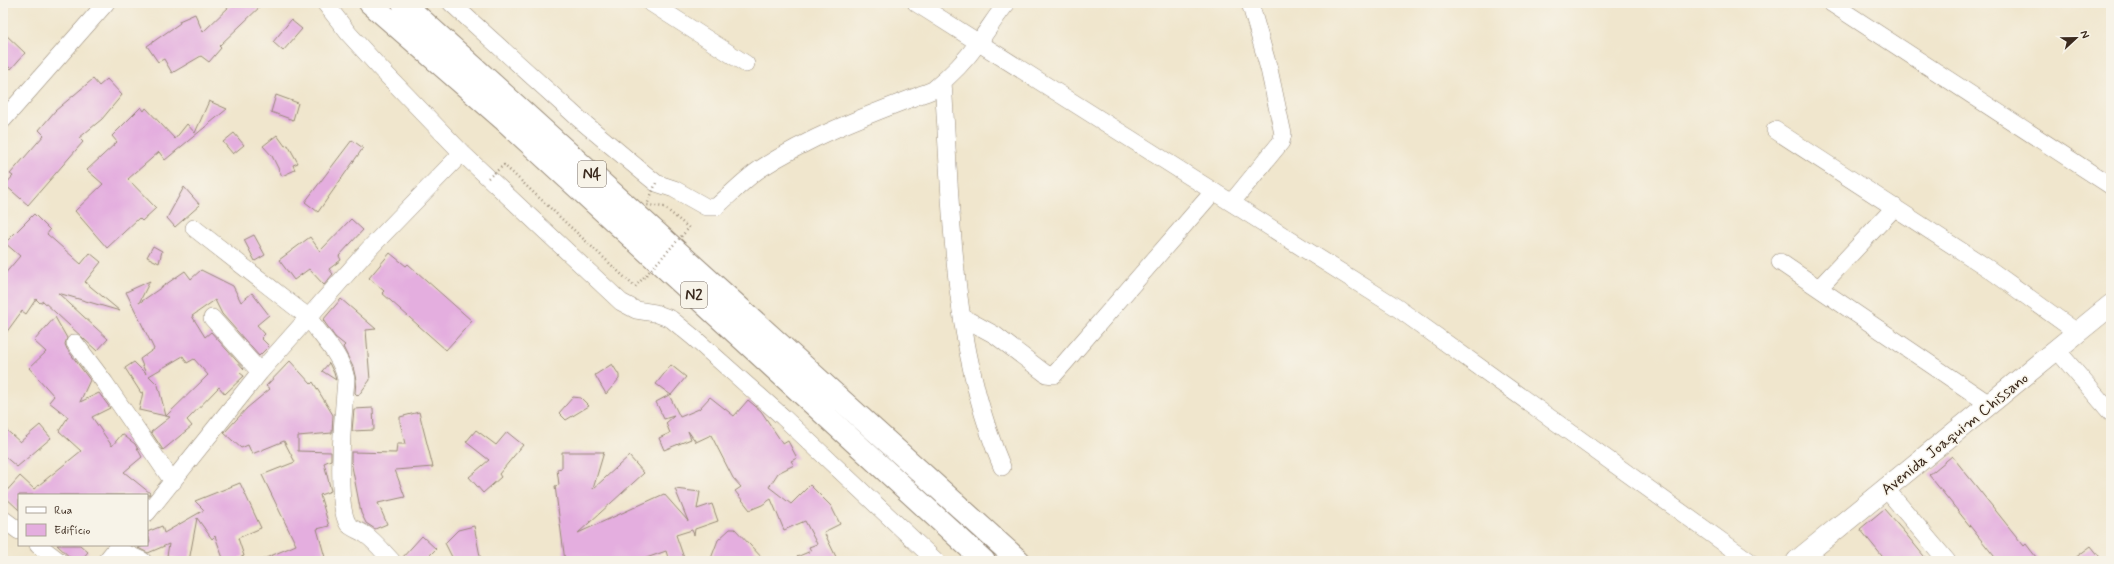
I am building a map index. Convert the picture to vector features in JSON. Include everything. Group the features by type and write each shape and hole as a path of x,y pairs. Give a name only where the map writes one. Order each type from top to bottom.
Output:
{"highway":[{"name":"N2","path":"370,3 503,118 984,561"},
{"name":"N4","path":"403,3 1020,561"}],"street":[{"path":"3,120 106,3"},
{"path":"325,3 349,34 374,62 462,153 622,302 636,310 656,313 671,319 694,337 784,416 936,561"},
{"path":"450,3 578,118 656,183 674,188 706,207 716,207 759,170 800,146 837,127 933,90 943,82 978,44 997,14 1007,3"},
{"path":"651,3 746,64"},
{"path":"916,3 978,44 1213,192 1232,202 1396,307 1749,561"},
{"path":"1232,202 1281,142 1283,134 1269,69 1250,3"},
{"path":"1831,3 2111,186"},
{"path":"943,82 954,258 962,317 975,383 990,439 1002,468"},
{"path":"1775,130 1989,269 2078,333"},
{"path":"148,511 173,482 260,372 308,317 368,250 462,153"},
{"path":"962,317 995,334 1046,374 1054,375 1213,192"},
{"path":"1820,287 1895,207"},
{"path":"194,228 308,317 338,356 344,367 346,378 341,456 342,507 345,518 350,526 367,536 392,561"},
{"path":"1780,262 1820,287 1989,404"},
{"name":"Avenida Joaquim Chissano","path":"1797,561 2111,305"},
{"path":"212,318 260,372"},
{"path":"75,343 173,482"},
{"path":"2057,350 2111,413"},
{"path":"1886,489 1947,561"},
{"path":"3,519 18,530"},
{"path":"39,546 59,561"},
{"path":"114,552 143,561"}],"path":[{"path":"488,178 504,165 635,287 689,228 664,207 647,205 656,183"}],"building":[{"path":"233,3 264,3 219,46 221,48 209,62 201,56 172,73 164,59 158,62 147,46 180,23 179,21 195,14 203,32"},
{"path":"291,20 302,29 283,51 273,42"},
{"path":"3,32 25,53 11,69 3,61"},
{"path":"93,79 99,86 107,79 122,95 102,119 79,138 83,142 28,205 5,185 13,176 10,174 44,135 39,130 55,111"},
{"path":"276,95 298,103 293,120 271,112"},
{"path":"209,101 227,109 165,160 159,152 128,179 156,208 142,221 139,218 107,248 75,211 103,184 87,170 117,142 112,136 141,107 144,111 146,108 175,139 187,124 195,133"},
{"path":"234,133 244,145 233,154 223,142"},
{"path":"277,135 285,146 288,145 298,163 293,165 295,170 282,176 272,156 263,146"},
{"path":"352,140 363,148 318,212 305,202"},
{"path":"184,187 200,205 175,227 167,218"},
{"path":"34,214 50,230 47,234 81,264 90,253 101,262 85,282 120,311 58,293 108,339 97,351 43,301 40,303 36,299 26,314 22,311 3,337 3,276 20,256 5,243"},
{"path":"351,219 363,230 339,256 341,260 329,269 333,274 324,285 309,269 294,280 279,260 310,237 320,251"},
{"path":"254,235 265,255 255,261 244,240"},
{"path":"153,246 162,251 159,263 147,257"},
{"path":"390,253 406,266 408,264 472,321 446,350 382,293 384,291 369,278"},
{"path":"201,270 233,286 241,302 252,293 269,315 257,325 265,334 261,338 269,346 259,356 222,314 215,300 192,316 205,337 211,332 244,369 240,373 244,376 225,394 219,387 187,420 192,426 163,450 151,432 170,417 139,410 143,392 141,393 125,368 134,362 146,374 140,359 154,349 126,292 150,281 139,303 185,271 191,279","holes":["183,356 187,363 194,359 208,375 166,416 158,385 149,376"]},
{"path":"341,299 376,329 366,330 370,380 358,396 355,393 356,380 353,367 343,347 345,345 335,337 323,320"},
{"path":"55,317 67,338 65,344 67,349 90,380 80,402 99,393 110,408 92,417 112,446 122,434 135,444 142,457 124,472 150,493 149,495 18,494 18,509 3,495 20,476 34,489 81,451 59,431 68,417 49,402 54,396 29,368 46,352 34,341"},
{"path":"290,361 311,384 313,382 333,415 332,433 298,436 298,451 331,452 331,460 324,463 331,491 320,495 329,526 317,529 326,561 259,561 296,545 262,475 295,462 284,441 252,454 248,445 241,448 224,433 247,408 270,389 266,386"},
{"path":"329,363 334,373 336,380 322,371"},
{"path":"612,364 619,375 619,379 606,394 595,375"},
{"path":"671,365 686,377 671,395 656,384"},
{"path":"669,395 680,417 699,409 710,397 734,416 748,400 761,411 783,444 788,441 797,458 791,461 794,465 778,473 769,487 791,504 810,485 831,506 840,524 824,532 838,561 787,561 811,551 809,547 817,544 805,521 784,530 771,499 750,510 735,491 741,487 733,478 711,435 696,442 688,431 691,439 664,450 659,438 670,433 666,423 674,416 664,419 656,402"},
{"path":"573,397 581,398 589,406 566,420 559,413"},
{"path":"373,408 374,430 352,431 354,409"},
{"path":"419,412 433,467 395,470 405,497 378,503 387,524 375,529 366,523 361,513 351,461 351,452 396,453 397,444 405,444 400,417"},
{"path":"40,425 51,438 17,467 3,455 3,427 20,442"},
{"path":"476,430 496,445 507,432 523,445 499,474 501,477 483,493 469,477 489,460 466,442"},
{"path":"562,452 604,452 593,489 629,456 644,473 578,533 664,494 688,521 675,489 700,492 697,509 712,504 718,521 695,529 694,535 692,530 676,535 684,558 676,561 669,561 666,551 638,561 565,561 555,486 559,485 557,469 562,468"},
{"path":"1952,456 2024,546 2026,544 2039,561 1998,561 1929,475"},
{"path":"240,483 261,528 238,538 244,556 232,561 224,561 215,536 212,539 197,518 189,561 167,556 169,544 148,553 138,548 148,546 150,541 148,532 162,526 164,533 204,510 195,501"},
{"path":"1884,509 1928,561 1886,561 1860,529"},
{"path":"474,526 481,561 454,561 445,543 458,530"},
{"path":"730,529 735,529 765,561 710,561 718,540"},
{"path":"422,536 436,549 424,561 402,561 402,558"},
{"path":"58,546 81,546 88,552 80,561 74,561"},
{"path":"2091,546 2103,561 2071,561"}]}
